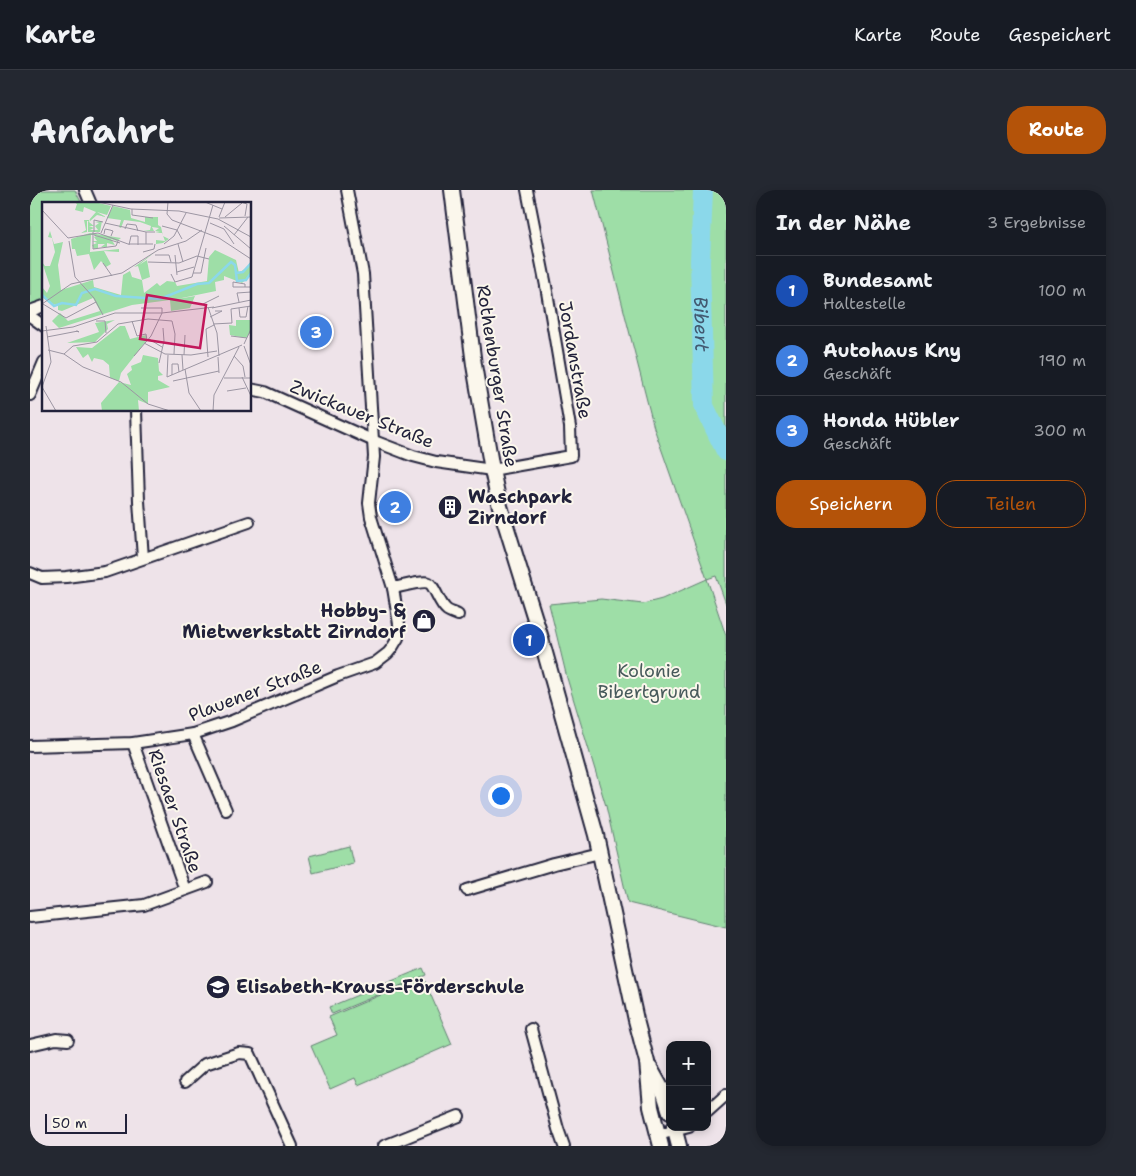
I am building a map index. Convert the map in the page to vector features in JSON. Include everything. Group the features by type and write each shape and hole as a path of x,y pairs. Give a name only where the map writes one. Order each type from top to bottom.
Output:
{"main road":[{"name":"Rothenburger Straße","path":"452,190 474,365 499,503 552,678 596,835 636,1020 647,1062 651,1107 659,1140"},
{"name":"Rothenburger Straße","path":"647,1062 666,1099"},
{"path":"679,1131 679,1146"}],"street":[{"path":"85,190 89,202"},
{"name":"Plauener Straße","path":"30,746 133,743 193,734 232,721 338,676 380,661 398,638 399,624 393,588 371,517 369,503 374,441 363,274 347,190"},
{"name":"Jordanstraße","path":"492,470 572,456 570,427 546,286 527,190"},
{"path":"30,311 42,307"},
{"path":"30,316 42,325"},
{"path":"30,395 42,367"},
{"name":"Zwickauer Straße","path":"251,389 265,392 374,441 413,456 436,462 492,470"},
{"path":"136,411 143,558"},
{"path":"30,573 42,578 105,572 249,522"},
{"path":"393,588 423,582 429,583 442,605 447,610 458,615"},
{"path":"193,734 226,810"},
{"name":"Riesaer Straße","path":"133,743 185,890"},
{"path":"467,890 600,852"},
{"path":"30,917 144,905 207,882"},
{"path":"531,1029 564,1146"},
{"path":"30,1045 56,1038 68,1040"},
{"path":"185,1082 205,1064 240,1053 250,1054 292,1146"},
{"path":"711,1108 726,1095"},
{"path":"384,1146 459,1116"},
{"path":"659,1140 674,1131"}],"green space":[{"path":"30,190 75,190 81,202 42,202 42,300 30,303"},
{"path":"593,190 726,190 726,604 716,576 707,579 654,428"},
{"name":"Kolonie Bibertgrund","path":"707,579 726,636 726,927 628,903 606,806 567,678 549,604 601,599 643,604 662,599"},
{"path":"349,846 353,863 313,873 309,856"},
{"path":"423,968 426,975 332,1014 329,1007"},
{"path":"423,977 452,1044 358,1085 355,1078 330,1089 311,1046 337,1035 329,1017"}],"waterway":[{"name":"Bibert","path":"703,190 700,261 704,406 726,451"}],"place":[{"name":"Honda Hübler","path":"316,332"},
{"name":"Autohaus Kny","path":"395,507"},
{"name":"Waschpark Zirndorf","path":"450,507"},
{"name":"Hobby- & Mietwerkstatt Zirndorf","path":"424,621"},
{"name":"Bundesamt","path":"529,640"},
{"name":"Elisabeth-Krauss-Förderschule","path":"218,987"}]}
